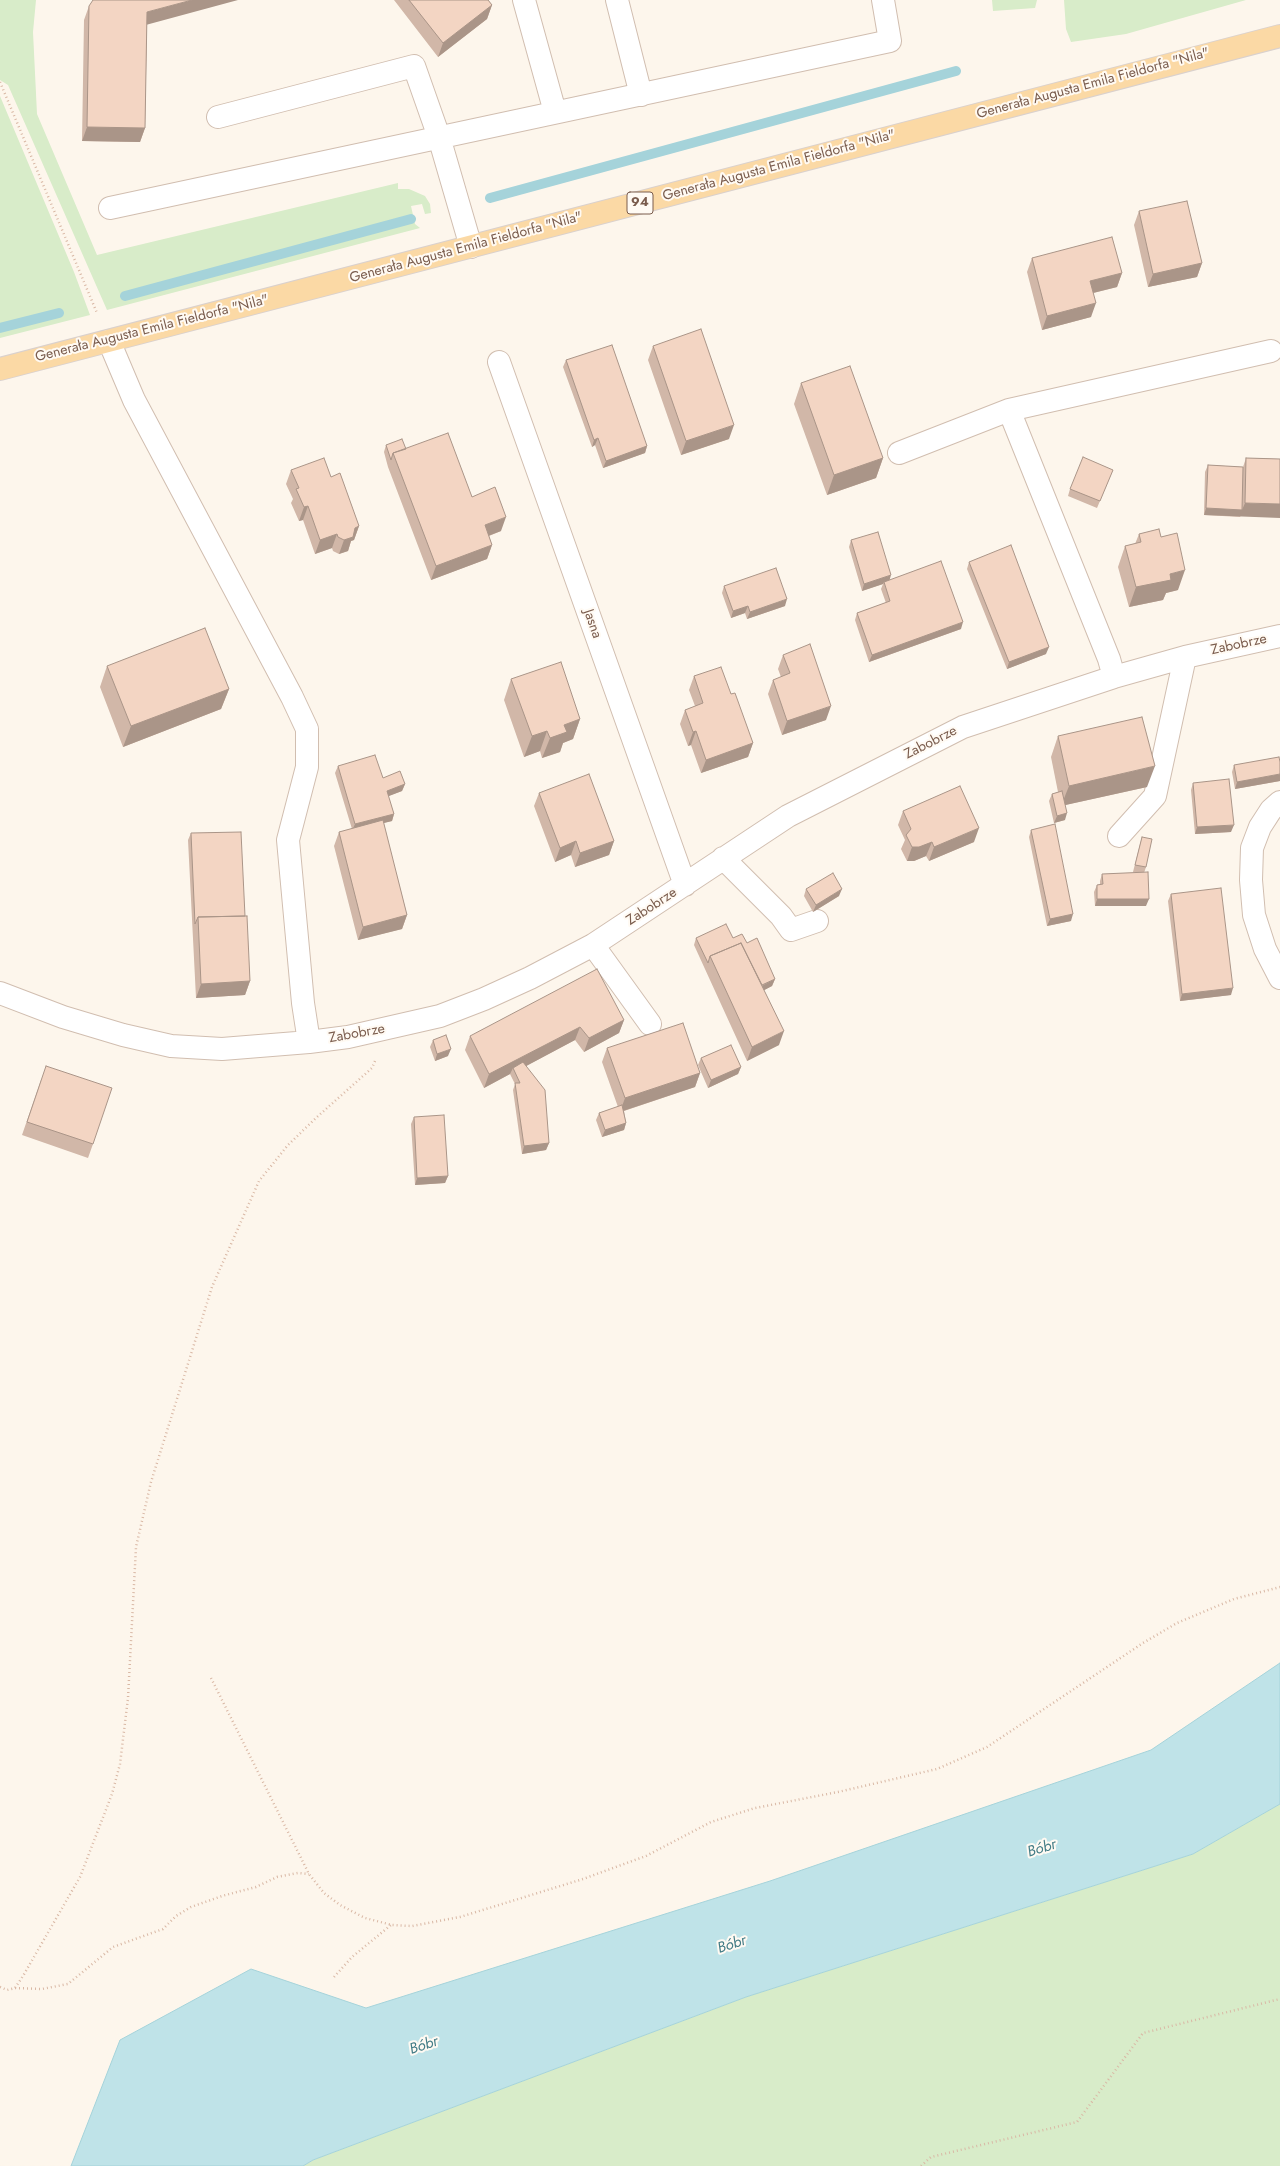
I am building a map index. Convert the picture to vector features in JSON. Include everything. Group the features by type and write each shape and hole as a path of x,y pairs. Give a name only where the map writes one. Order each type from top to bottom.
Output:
{"main road":[{"name":"Generała Augusta Emila Fieldorfa \"Nila\"","path":"0,369 1280,36"}],"street":[{"path":"524,0 556,112"},
{"path":"617,0 640,95"},
{"path":"110,208 890,41 883,0"},
{"path":"218,117 414,66 439,137 471,247"},
{"path":"109,341 134,400 292,697 307,729 307,767 288,840 303,1003 309,1042"},
{"path":"899,453 1009,410 1271,351"},
{"name":"Jasna","path":"499,362 685,885"},
{"path":"1009,410 1109,659 1114,677"},
{"name":"Zabobrze","path":"0,993 63,1017 122,1035 171,1046 222,1049 309,1042 348,1037 440,1016 484,1000 530,978 592,945 788,816 963,727 1114,677 1185,657 1280,636"},
{"path":"1119,836 1155,796 1185,657"},
{"path":"1280,802 1271,810 1260,827 1252,848 1251,880 1254,914 1265,949 1280,978"},
{"path":"723,858 781,916 791,930 817,921"},
{"path":"592,945 650,1024"}],"path":[{"path":"0,82 109,341"},
{"path":"15,1988 80,1877 112,1794 120,1764 128,1698 136,1547 151,1482 212,1287 259,1181 293,1140 372,1068 382,1046 384,1030"},
{"path":"211,1678 309,1874 324,1893 340,1905 365,1918 392,1925 412,1926 460,1917 582,1879 646,1856 711,1822 756,1808 838,1792 937,1769 987,1747 1143,1643 1177,1623 1234,1599 1280,1587"},
{"path":"0,1987 7,1990 15,1988 42,1989 68,1984 113,1947 163,1929 176,1916 191,1907 222,1896 256,1887 278,1878 298,1873 309,1874"},
{"path":"334,1977 352,1957 392,1925"},
{"path":"921,2166 931,2157 1077,2122 1143,2033 1280,1999"}],"green space":[{"path":"0,0 36,0 33,32 37,114 97,255 398,183 398,189 409,189 425,196 430,204 431,213 425,214 422,204 411,206 415,224 420,228 107,310 8,85 0,80"},
{"path":"992,0 1037,0 1035,8 993,11"},
{"path":"1064,0 1246,0 1126,34 1071,42 1066,29"},
{"path":"0,96 74,272 90,315 0,338"},
{"path":"1280,1804 1280,2166 303,2166 313,2160 746,1997 1193,1854"}],"water":[{"name":"Bóbr","path":"1280,1663 1280,1804 1193,1854 746,1997 313,2160 303,2166 71,2166 120,2040 251,1969 366,2008 770,1881 1151,1750"}],"building":[{"path":"93,0 192,0 147,12 145,128 87,127 89,6"},
{"path":"409,0 488,0 492,5 443,43"},
{"path":"1187,201 1202,263 1153,274 1139,211"},
{"path":"1112,237 1122,273 1090,281 1096,303 1047,316 1032,258"},
{"path":"701,329 734,425 686,441 653,346"},
{"path":"612,345 647,446 606,461 598,438 594,440 566,360"},
{"path":"850,366 883,458 834,475 801,383"},
{"path":"448,433 472,497 495,487 506,517 485,525 492,545 436,566 393,453"},
{"path":"402,439 406,449 393,453 391,460 386,445"},
{"path":"1083,457 1113,470 1100,501 1070,489"},
{"path":"324,458 331,477 340,473 359,526 355,528 353,537 344,540 338,537 337,534 320,540 308,506 304,507 296,489 299,488 291,470"},
{"path":"1246,458 1280,459 1280,504 1245,503"},
{"path":"1208,465 1243,467 1242,510 1206,508"},
{"path":"1159,529 1161,537 1177,533 1185,570 1170,574 1171,580 1136,587 1125,546 1141,542 1139,534"},
{"path":"878,532 891,575 864,584 851,540"},
{"path":"1011,545 1049,647 1009,662 969,562"},
{"path":"941,561 963,622 872,655 857,613 890,601 884,582"},
{"path":"776,568 787,599 750,612 748,606 733,611 724,586"},
{"path":"205,628 229,689 131,726 107,666"},
{"path":"810,644 831,706 787,721 773,680 790,673 783,655"},
{"path":"561,662 580,719 564,725 567,732 550,738 547,731 532,736 511,679"},
{"path":"721,667 731,694 735,693 753,743 706,760 696,731 693,732 685,710 703,703 694,676"},
{"path":"1142,717 1155,766 1069,786 1058,736"},
{"path":"375,755 383,778 400,771 405,784 387,791 394,814 355,824 338,766"},
{"path":"1279,757 1280,774 1237,782 1234,765"},
{"path":"589,774 614,841 580,853 576,841 560,848 539,793"},
{"path":"1229,779 1234,825 1197,827 1193,783"},
{"path":"960,786 979,828 934,847 932,842 919,847 912,847 906,835 911,829 903,811"},
{"path":"1062,791 1067,813 1057,816 1052,794"},
{"path":"383,820 407,915 363,927 339,832"},
{"path":"1055,824 1073,914 1050,919 1031,830"},
{"path":"241,832 245,916 198,917 195,924 191,833"},
{"path":"1142,837 1152,839 1146,867 1135,865"},
{"path":"1148,872 1149,899 1097,899 1097,885 1103,884 1102,874"},
{"path":"833,873 842,889 816,905 806,889"},
{"path":"1221,888 1233,988 1182,994 1171,894"},
{"path":"247,916 250,981 201,984 198,917"},
{"path":"726,924 733,938 742,934 747,943 757,938 775,979 762,985 741,943 710,956 708,963 696,938"},
{"path":"741,943 784,1031 752,1047 710,956"},
{"path":"597,969 624,1020 589,1038 580,1027 489,1074 470,1036"},
{"path":"683,1023 700,1073 625,1098 607,1048"},
{"path":"446,1035 451,1049 437,1054 433,1040"},
{"path":"731,1045 741,1067 711,1080 701,1058"},
{"path":"523,1062 545,1090 549,1143 524,1146 515,1083 520,1083 513,1068"},
{"path":"46,1066 112,1088 93,1144 27,1122"},
{"path":"622,1105 626,1123 605,1130 599,1113"},
{"path":"444,1115 448,1176 417,1178 414,1117"}],"waterway":[{"path":"490,198 956,71"},
{"path":"125,296 411,219"},
{"path":"0,328 59,313"}]}
